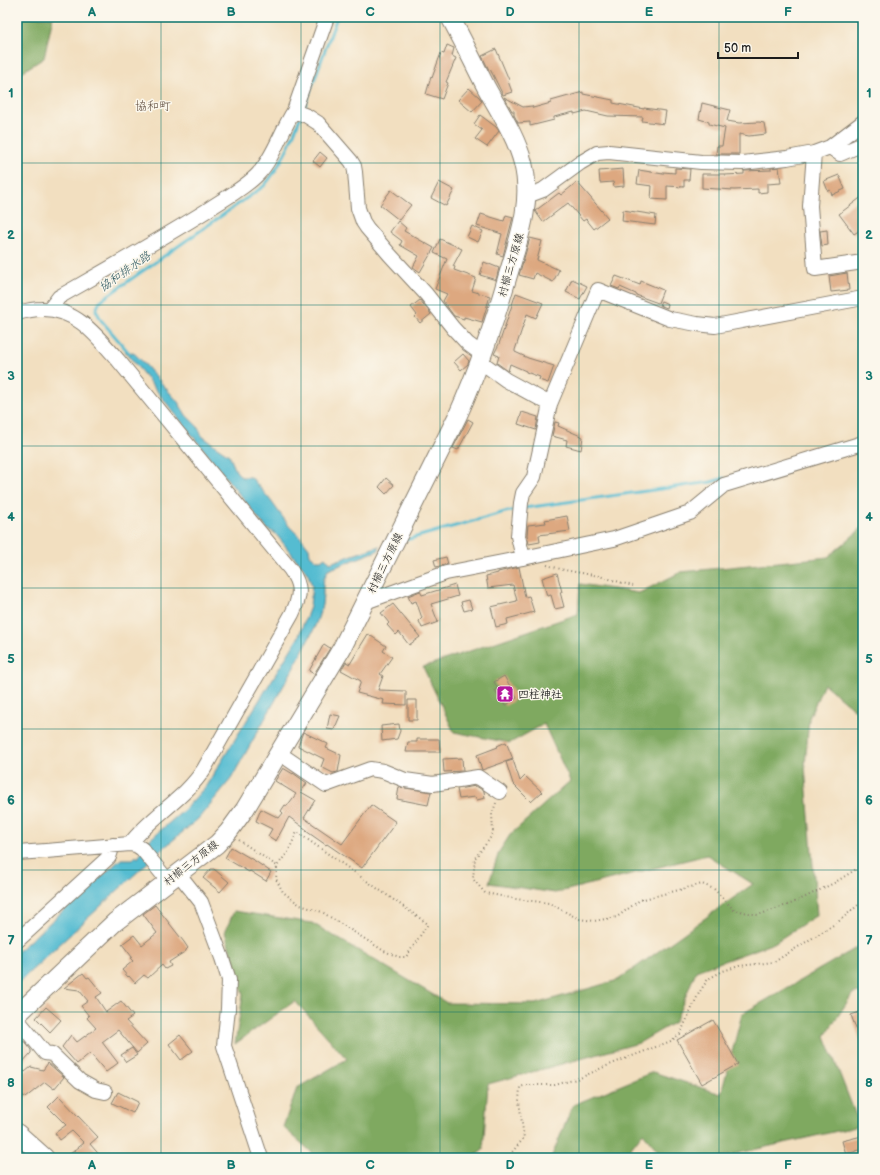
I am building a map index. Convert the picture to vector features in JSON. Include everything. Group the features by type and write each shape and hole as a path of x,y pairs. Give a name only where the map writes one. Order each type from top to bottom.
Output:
{"main road":[{"name":"村櫛三方原線","path":"17,1015 115,922 169,876 210,850 228,833 245,809 332,665 458,415 482,358 493,326 522,226 526,209 526,196 525,173 518,147 450,17"},
{"path":"17,1132 45,1158"}],"street":[{"path":"50,309 59,297 189,221 251,181 264,168 286,124 299,113 327,17"},
{"path":"299,113 318,123 351,161 354,166 358,208 363,222 390,255 426,294 453,328 482,358 506,380 550,404"},
{"path":"526,196 543,190 580,163 597,153 609,152 701,162 742,163 787,158 814,154 830,148 863,122"},
{"path":"830,148 840,154 863,144"},
{"path":"814,154 810,206 815,270 863,262"},
{"path":"523,558 518,536 523,493 534,477 550,404 598,290 670,319 715,326 863,298"},
{"path":"17,313 35,309 50,309 64,312 77,319 99,338 290,569 298,583 299,590 296,606 292,614 201,774 190,787 138,834 136,846"},
{"path":"366,599 372,600 446,573 614,540 690,513 724,485 863,443"},
{"path":"279,752 326,785 370,769 383,771 405,780 433,784 478,777 500,792"},
{"path":"17,941 109,858 113,845"},
{"path":"17,852 113,845 136,846 201,902 229,980 224,1046 261,1158"},
{"path":"17,1019 45,1052 52,1054 80,1081 96,1090 105,1092"}],"path":[{"path":"544,564 564,570 599,576 633,586"},
{"path":"500,792 492,814 493,832 489,840 475,858 473,879 485,893 549,903 579,919 594,921 617,917 640,900 702,884 714,889 734,910 758,915 793,903 834,883 863,865"},
{"path":"297,832 428,924 406,957 399,957 384,951 322,912 300,904 283,892 276,879 277,866 288,852 297,832"},
{"path":"228,833 277,866"},
{"path":"507,1158 524,1138 519,1101 520,1087 527,1085 555,1085 580,1078 671,1041 680,1034 708,979 723,971 739,966 774,962 838,922 863,901"}],"green space":[{"path":"17,17 53,17 44,58 17,75"},
{"path":"863,527 863,709 854,709 824,684 809,718 805,766 817,915 774,943 696,971 675,1022 639,1043 488,1084 483,1150 473,1158 316,1158 316,1156 283,1127 297,1088 347,1059 295,1001 235,1044 243,995 225,932 234,911 312,923 447,1003 535,1004 618,980 753,884 707,855 555,893 489,883 499,852 510,835 570,781 544,724 510,743 454,732 423,667 578,614 580,584 639,593 681,572 828,557"},
{"path":"863,944 863,992 853,993 825,1036 860,1126 717,1158 664,1158 643,1133 623,1158 551,1158 573,1105 653,1072 721,1094 742,1014"}],"water":[{"path":"125,351 134,353 142,361 178,402 186,415 198,427 202,436 229,455 236,471 241,477 251,477 289,526 302,539 309,548 310,555 316,560 321,560 325,557 330,563 379,546 379,550 328,570 323,584 322,605 313,631 231,779 198,819 159,852 17,984 17,952 121,859 133,859 136,856 138,858 147,842 184,810 206,786 298,638 310,607 312,586 308,574 275,533 267,529"}],"building":[{"path":"447,45 454,48 452,56 456,58 446,82 448,83 442,99 426,94 441,53 444,54"},
{"path":"496,49 509,80 508,81 512,92 503,95 482,56"},
{"path":"469,88 482,101 472,112 458,100"},
{"path":"583,92 583,94 613,100 613,103 644,109 666,111 664,124 642,121 643,117 608,116 586,111 574,114 574,112 554,117 554,120 530,126 530,122 518,123 514,115 514,111 512,111 504,97 523,107 532,106 533,108"},
{"path":"702,103 730,110 727,121 739,123 764,123 766,134 749,136 739,134 739,154 716,154 717,146 722,146 725,128 709,124 709,122 699,119"},
{"path":"480,115 499,131 487,147 475,139 482,130 474,124"},
{"path":"320,152 327,158 320,167 313,161"},
{"path":"779,167 781,183 767,184 767,192 758,193 758,189 734,190 702,188 702,174 744,174 744,171 771,170 771,168"},
{"path":"675,168 690,169 689,180 684,180 684,187 667,186 667,200 651,199 652,186 637,184 639,170 663,174 663,172 675,173"},
{"path":"623,169 624,186 614,187 613,182 600,183 599,171"},
{"path":"839,175 845,189 832,195 830,190 828,191 824,181"},
{"path":"439,182 454,190 446,206 431,198"},
{"path":"577,182 608,218 594,229 586,219 583,221 568,203 543,222 535,211 559,193 561,195"},
{"path":"391,190 411,205 399,220 380,205"},
{"path":"863,196 863,228 854,234 839,214"},
{"path":"623,210 656,215 655,225 622,221"},
{"path":"481,214 504,221 506,215 513,217 503,256 497,254 502,234 477,226"},
{"path":"398,221 406,228 404,231 434,248 420,272 413,267 419,256 400,245 402,241 390,232"},
{"path":"472,226 483,231 478,242 467,237"},
{"path":"827,230 828,245 822,246 820,231"},
{"path":"530,238 542,241 537,260 559,270 553,282 535,273 533,279 519,275"},
{"path":"440,239 462,249 453,266 455,267 454,270 476,278 472,291 490,296 482,322 454,316 443,301 447,294 435,289 447,259 434,253"},
{"path":"484,262 499,268 496,280 480,275"},
{"path":"847,273 849,290 831,292 829,276"},
{"path":"616,276 640,285 641,281 663,290 658,303 620,287 619,289 611,286"},
{"path":"572,279 587,286 580,299 566,292"},
{"path":"516,293 543,303 536,318 527,314 515,352 528,358 554,366 548,383 539,380 540,377 510,364 508,371 497,363 499,356 494,354 499,344"},
{"path":"420,300 431,314 420,323 415,317 417,315 411,307"},
{"path":"661,301 668,304 667,308 659,305"},
{"path":"463,354 469,361 468,364 461,370 454,362"},
{"path":"522,412 538,417 536,430 518,424"},
{"path":"468,419 473,422 458,450 453,448"},
{"path":"555,422 559,423 558,426 583,437 581,450 566,446 567,440 552,436"},
{"path":"386,478 394,485 386,494 379,487"},
{"path":"567,516 570,531 539,535 540,542 529,544 527,535 528,525 546,523 545,520"},
{"path":"446,557 448,564 436,567 434,560"},
{"path":"519,567 525,597 529,596 534,612 507,619 508,624 496,627 491,607 517,601 513,585 488,588 486,576"},
{"path":"557,573 564,607 555,609 551,595 547,596 542,578"},
{"path":"455,585 458,596 431,604 438,622 422,628 419,621 422,618 416,601 411,603 408,596 420,591 422,595"},
{"path":"469,600 472,609 464,611 461,602"},
{"path":"393,604 420,637 409,645 399,632 396,635 387,625 389,623 381,613"},
{"path":"368,634 386,646 383,651 392,657 380,674 383,676 378,690 406,691 406,705 383,704 384,700 357,693 361,681 341,670 346,662 350,664"},
{"path":"324,644 330,648 314,674 309,671"},
{"path":"504,676 517,698 505,706 495,690 498,689 494,682"},
{"path":"408,700 417,700 417,720 408,720"},
{"path":"330,714 340,716 334,730 327,729"},
{"path":"399,724 400,731 397,739 382,741 381,726"},
{"path":"303,732 328,744 326,748 341,755 338,772 333,773 321,767 324,759 298,746"},
{"path":"417,739 439,739 440,752 406,752 408,742 417,742"},
{"path":"506,742 513,759 482,770 477,755 498,747 497,746"},
{"path":"462,758 463,771 444,772 443,759"},
{"path":"513,760 520,781 525,776 542,792 531,802 513,784 506,762"},
{"path":"283,768 307,783 301,792 315,800 304,818 342,844 371,805 396,822 362,868 327,844 326,845 289,817 276,841 268,836 272,829 256,821 261,809 279,818 283,813 281,811 285,805 287,806 296,794 275,781"},
{"path":"476,786 484,791 485,798 477,800 475,797 459,799 457,789"},
{"path":"399,787 431,792 428,805 397,799"},
{"path":"231,847 271,872 266,881 225,858"},
{"path":"211,869 214,869 229,882 220,892 203,878"},
{"path":"155,905 188,948 186,951 169,962 171,966 165,969 162,965 148,978 144,975 135,983 122,970 133,961 130,958 132,957 122,944 134,935 142,945 157,933 143,914"},
{"path":"83,973 87,978 89,977 102,993 96,997 106,1012 121,1001 133,1016 126,1021 147,1044 137,1053 118,1030 102,1042 118,1063 106,1072 90,1053 77,1064 62,1047 71,1035 77,1042 96,1028 87,1018 89,1016 81,1006 88,1001 79,990 64,988"},
{"path":"46,1007 61,1020 50,1032 36,1018"},
{"path":"863,1011 863,1044 862,1045 851,1015"},
{"path":"713,1020 738,1064 702,1084 677,1040"},
{"path":"180,1035 193,1051 181,1060 169,1044"},
{"path":"17,1041 25,1042 31,1050 31,1053 19,1066 25,1072 31,1067 43,1070 48,1063 64,1077 54,1089 45,1082 25,1098 17,1088"},
{"path":"132,1048 137,1055 126,1062 121,1055"},
{"path":"118,1092 138,1102 133,1113 112,1103"},
{"path":"59,1096 98,1137 90,1144 102,1158 65,1158 84,1143 72,1131 60,1140 55,1133 66,1125 48,1107"},
{"path":"862,1136 863,1149 846,1154 842,1141"}],"waterway":[{"name":"協和排水路","path":"303,111 337,17"},
{"name":"協和排水路","path":"130,354 101,320 96,310 100,301 264,186 280,162 300,118"},
{"path":"524,508 711,482 724,478"},
{"path":"402,541 517,510"}],"place":[{"name":"四柱神社","path":"505,694"}],"district":[{"name":"協和町","path":"153,106"}]}
